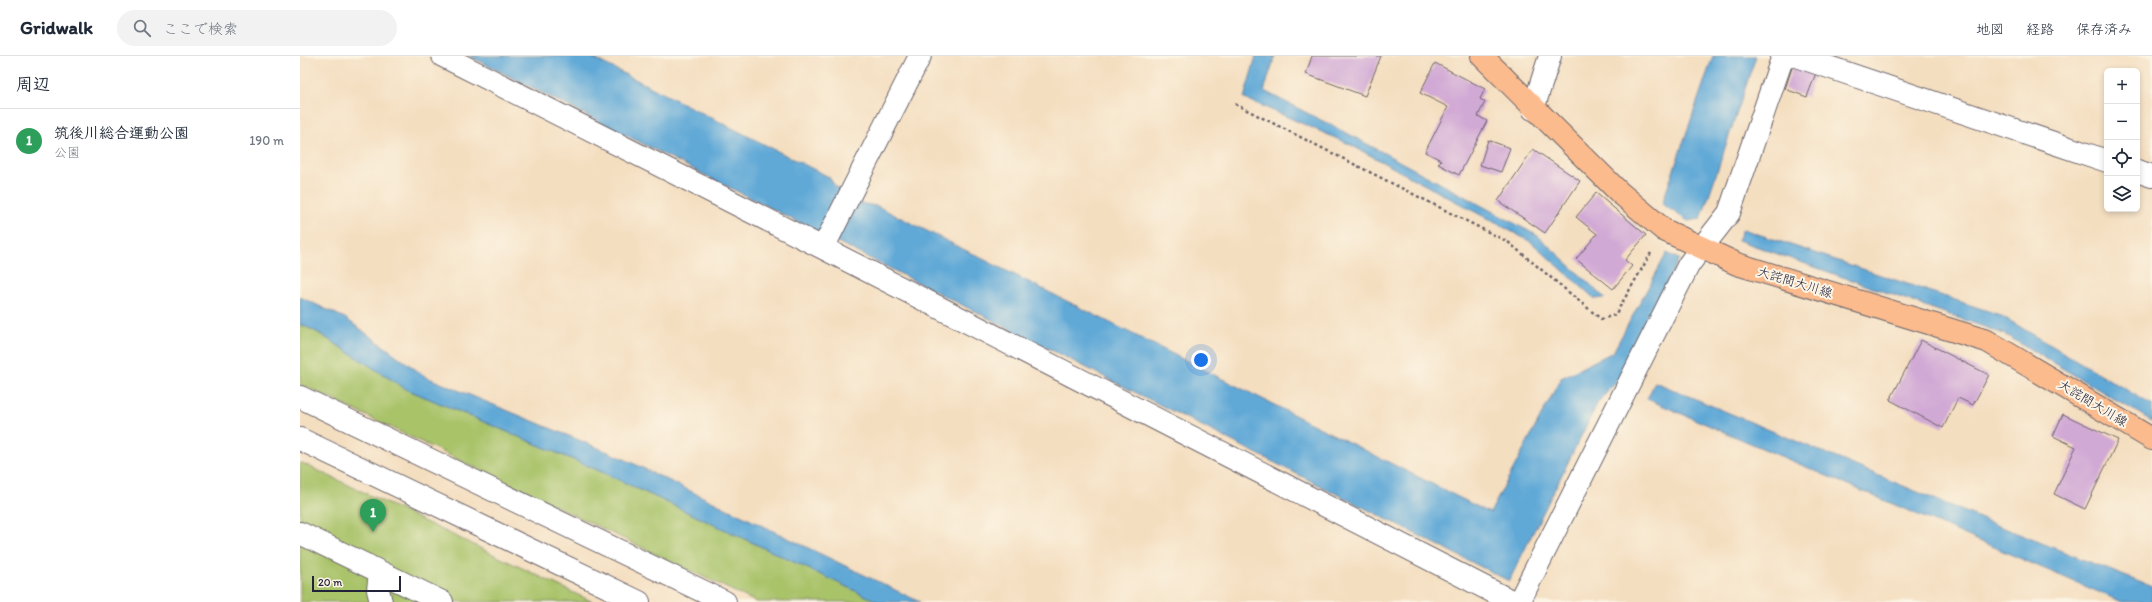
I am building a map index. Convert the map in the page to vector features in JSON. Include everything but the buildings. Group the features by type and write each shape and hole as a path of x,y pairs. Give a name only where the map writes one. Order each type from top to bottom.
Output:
{"main road":[{"name":"大詫間大川線","path":"1482,56 1532,109 1619,192 1664,230 1701,249 1737,264 1987,341 2152,439"}],"street":[{"path":"443,56 823,248 1513,602"},
{"path":"823,248 920,56"},
{"path":"1532,109 1550,56"},
{"path":"1519,602 1689,264 1729,213 1783,56"},
{"path":"1796,56 2104,160"},
{"path":"2140,172 2152,176"},
{"path":"300,397 725,602"},
{"path":"300,439 638,602"},
{"path":"300,533 442,602"},
{"path":"380,572 378,590 381,602"}],"path":[{"path":"1235,104 1508,242 1601,319 1615,315 1664,230"}],"green space":[{"path":"300,324 317,332 406,389 602,472 879,602 756,602 300,384"},
{"path":"300,462 593,602 300,602"}],"water":[{"path":"469,56 589,56 829,177 839,190 849,198 862,203 877,206 1490,513 1561,378 1613,352 1667,253 1679,259 1621,377 1598,402 1509,581"},
{"path":"1256,56 1275,56 1264,91 1356,138 1538,236 1605,298 1595,299 1531,242 1349,144 1244,98"},
{"path":"1713,56 1756,56 1701,219 1688,221 1662,204"},
{"path":"1743,229 2000,315 2152,405 2152,421 2004,334 1738,240"},
{"path":"300,297 345,318 426,377 620,457 920,602 879,602 602,472 406,389 317,332 300,324"},
{"path":"1655,382 1994,524 2152,587 2152,602 2122,602 1647,399"}],"place":[{"name":"筑後川総合運動公園","path":"373,532"}]}
